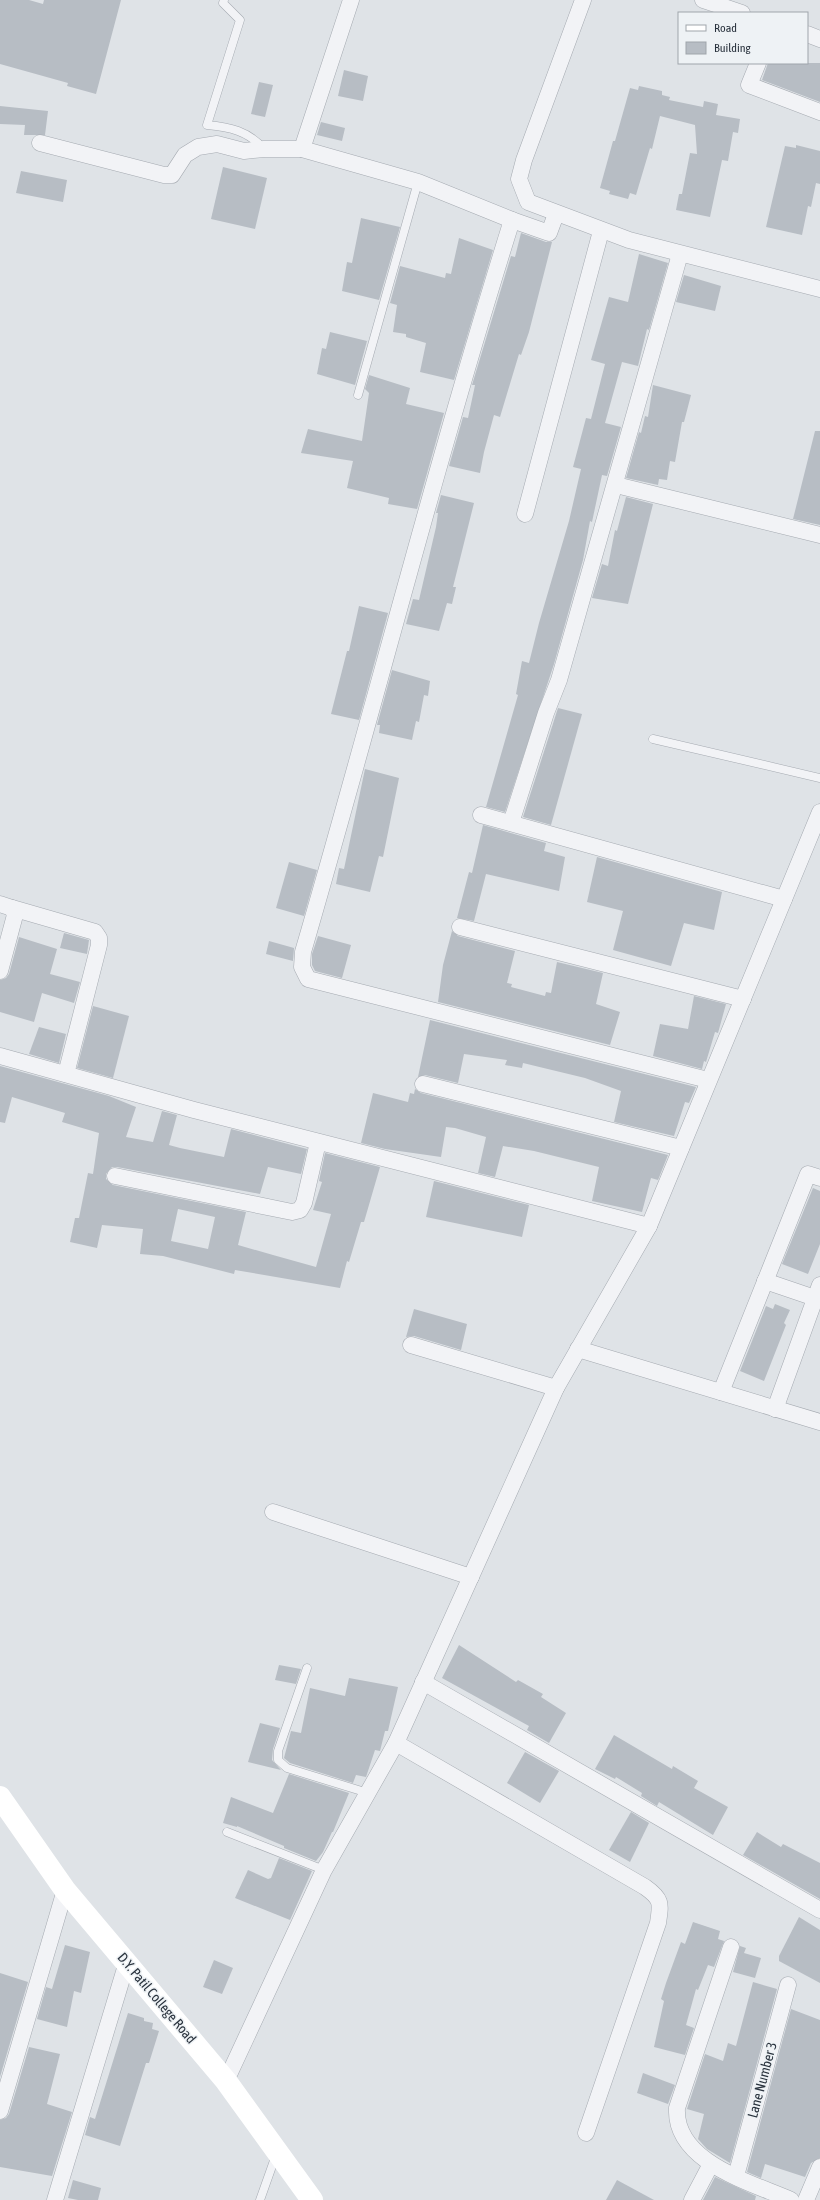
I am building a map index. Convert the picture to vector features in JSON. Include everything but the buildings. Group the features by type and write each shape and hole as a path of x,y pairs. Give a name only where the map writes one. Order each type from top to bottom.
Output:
{"street":[{"path":"302,149 350,0"},
{"path":"583,0 524,160 520,179 528,202 601,231 680,254 820,289"},
{"path":"703,0 736,7"},
{"path":"808,34 820,39"},
{"path":"758,64 749,85 820,112"},
{"path":"40,143 164,175 172,175 185,155 198,147 217,144 244,150 264,148 302,149 418,182 512,220 549,233 556,214"},
{"path":"512,220 472,348 429,495 396,624 303,952 302,967 308,978 708,1080"},
{"path":"525,514 601,231"},
{"path":"511,823 546,712 559,680 616,485 680,254"},
{"path":"616,485 820,535"},
{"path":"226,2080 324,1870 396,1743 556,1388 648,1226 820,812"},
{"path":"481,815 784,899"},
{"path":"0,971 16,915 6,906"},
{"path":"6,906 95,932 99,938 100,945 66,1074"},
{"path":"460,927 742,999"},
{"path":"0,1056 194,1110 648,1226"},
{"path":"423,1084 681,1148"},
{"path":"115,1176 292,1212 300,1210 304,1203 318,1142"},
{"path":"721,1392 808,1174 820,1178"},
{"path":"765,1280 818,1292 775,1409"},
{"path":"411,1345 556,1388"},
{"path":"578,1349 820,1422"},
{"path":"274,1512 471,1577"},
{"path":"423,1682 820,1910"},
{"path":"396,1743 656,1894 661,1905 658,1923 586,2133"},
{"name":"D.Y. Patil College Road","path":"0,1797 65,1890 226,2080 312,2200"},
{"path":"0,2111 65,1890"},
{"path":"731,1947 677,2108 676,2120 687,2144 711,2164 791,2200"},
{"path":"55,2200 127,1962"},
{"name":"Lane Number 3","path":"736,2176 788,1985"},
{"path":"692,2200 711,2164"},
{"path":"806,2200 820,2167"}],"lane":[{"path":"224,0 223,3 240,20 207,125 231,127 254,138 264,148"},
{"path":"358,395 418,182"},
{"path":"653,739 820,778"},
{"path":"307,1668 278,1751 278,1760 287,1768 368,1793"},
{"path":"227,1832 324,1870"},
{"path":"260,2200 277,2151"}]}
